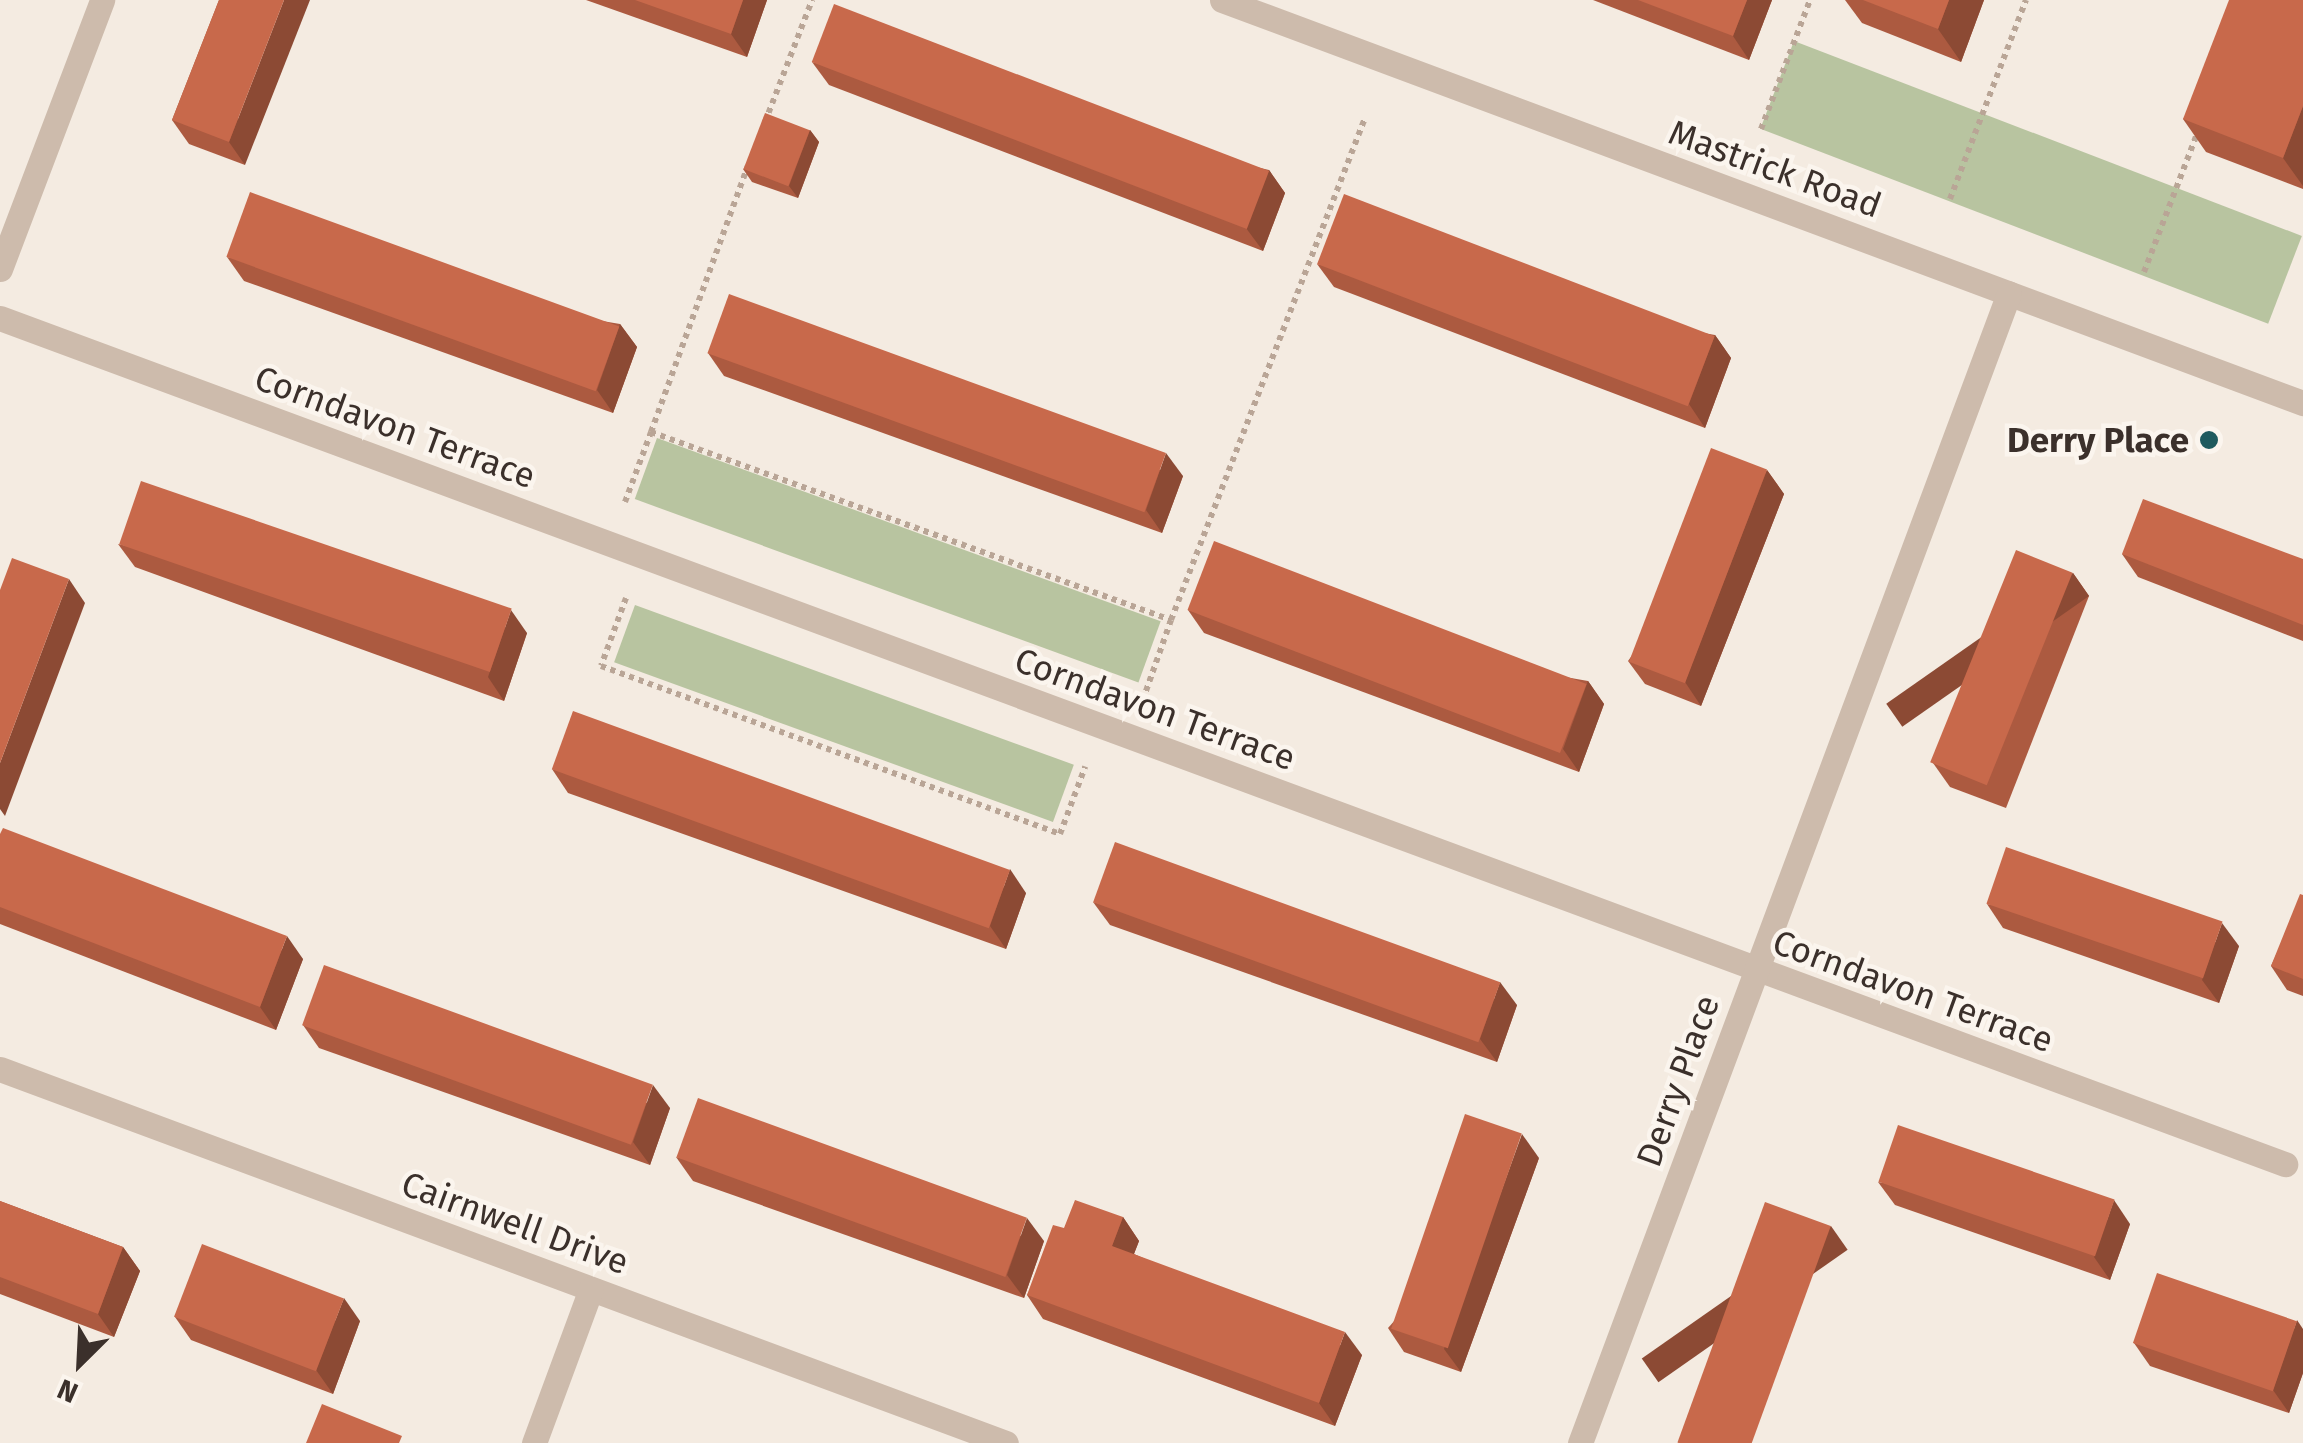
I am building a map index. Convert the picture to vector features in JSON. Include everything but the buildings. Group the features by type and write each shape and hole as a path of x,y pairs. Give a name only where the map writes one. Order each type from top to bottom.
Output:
{"street":[{"path":"0,269 102,0"},
{"name":"Mastrick Road","path":"1222,0 2303,403"},
{"name":"Derry Place","path":"1580,1443 2008,294"},
{"name":"Corndavon Terrace","path":"0,318 2285,1164"},
{"name":"Cairnwell Drive","path":"0,1068 1006,1443"},
{"path":"534,1443 591,1288"}],"path":[{"path":"762,129 812,0"},
{"path":"1761,130 1810,0"},
{"path":"1950,199 2026,0"},
{"path":"1143,700 1365,118"},
{"path":"2144,272 2202,120"},
{"path":"623,508 755,147"},
{"path":"651,432 1172,620"},
{"path":"628,592 601,666 784,734 1060,834 1087,760"}],"green space":[{"path":"1794,41 2302,236 2268,324 1760,129"},
{"path":"657,438 1161,621 1138,682 635,499"},
{"path":"635,605 1074,765 1053,822 614,662"}],"place":[{"name":"Derry Place","path":"2209,440"}]}
